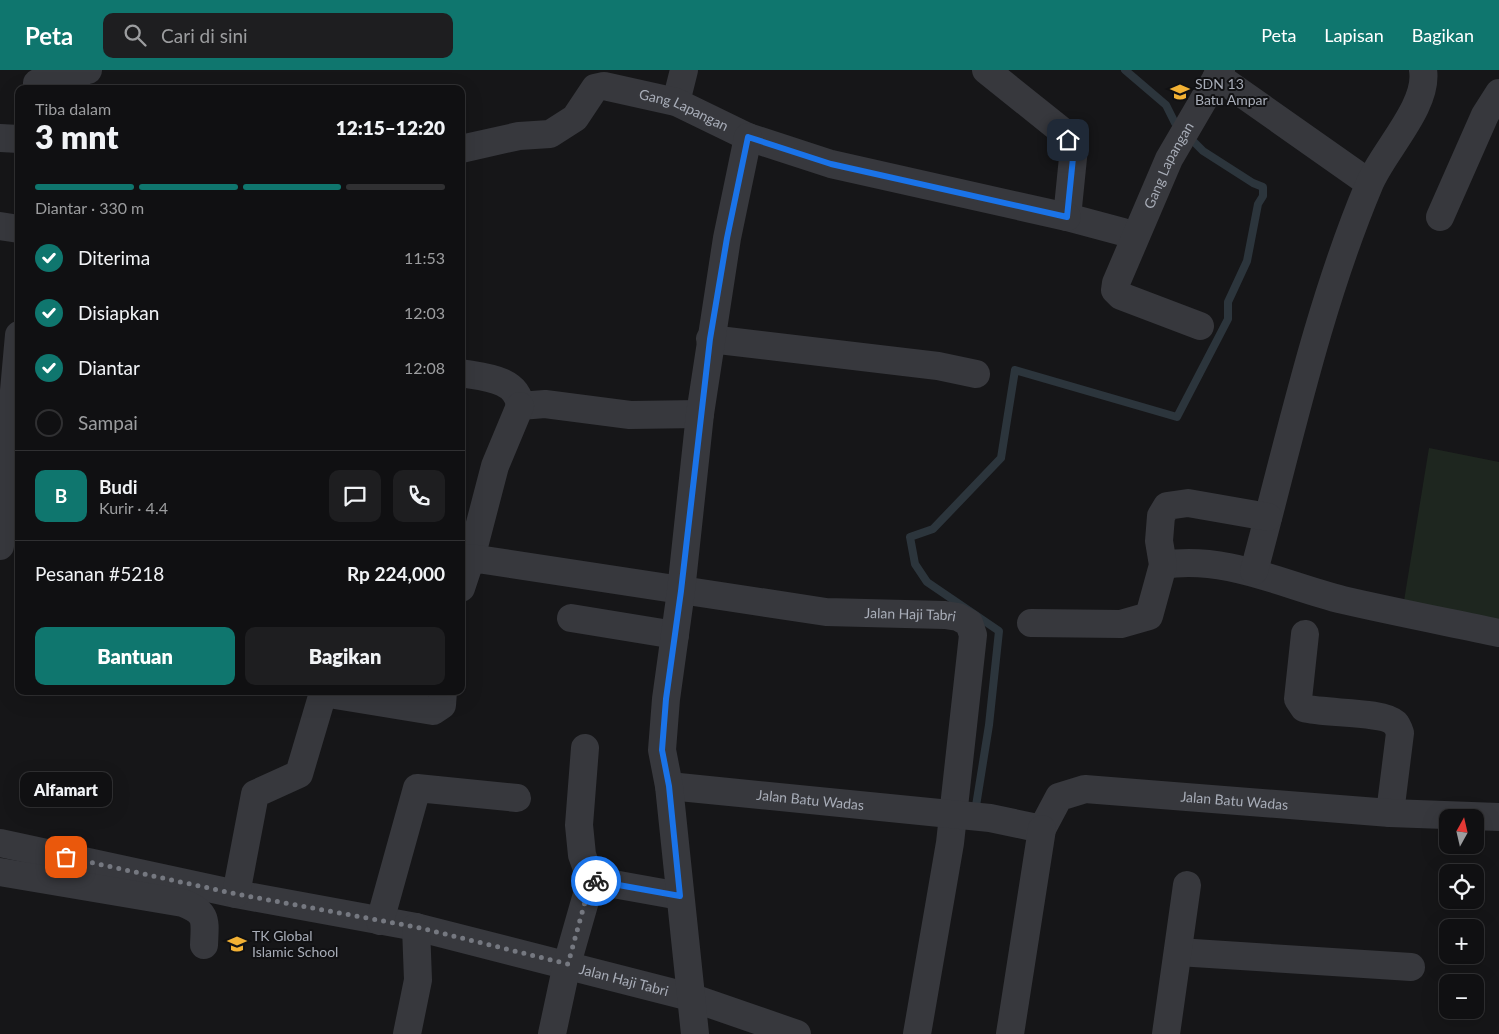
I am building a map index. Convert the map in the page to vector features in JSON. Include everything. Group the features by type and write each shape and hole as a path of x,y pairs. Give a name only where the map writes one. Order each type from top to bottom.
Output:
{"street":[{"path":"37,81 88,70"},
{"path":"676,102 684,70"},
{"path":"986,70 1062,131 1074,148 1067,217"},
{"path":"1254,571 1328,294 1369,183 1419,99 1423,70"},
{"path":"1219,73 1369,183"},
{"name":"Gang Lapangan","path":"465,148 518,136 550,134 575,118 595,88 604,86 676,102 748,137 831,164 1067,217 1130,234 1169,159 1219,73"},
{"path":"1440,217 1485,115 1499,93"},
{"name":"Jalan Haji Tabri","path":"690,997 669,786 662,750 666,699 681,591 710,339 727,238 748,137"},
{"path":"0,138 15,139"},
{"path":"0,226 15,228"},
{"path":"1130,234 1115,290 1121,296 1200,326"},
{"path":"710,339 938,366 976,374"},
{"path":"465,374 505,384 515,391 519,397 520,406 495,466 465,576"},
{"path":"0,546 15,400"},
{"path":"520,406 545,404 630,415 700,414"},
{"path":"1031,623 1121,624 1138,621 1149,616 1163,565 1160,532 1161,516 1168,506 1188,503 1268,517"},
{"path":"471,558 681,591"},
{"path":"1163,565 1187,561 1254,571 1342,599 1499,633"},
{"name":"Jalan Haji Tabri","path":"681,591 826,612 946,615 958,617 969,623 973,635 957,815"},
{"path":"571,618 675,634"},
{"path":"1305,634 1298,699 1304,708 1317,712 1382,716 1396,723 1400,733 1390,813"},
{"path":"236,894 255,794 298,774 322,695"},
{"path":"336,695 433,710 442,705 443,695"},
{"path":"552,1034 568,964 591,880 582,854 579,824 585,748"},
{"name":"Jalan Batu Wadas","path":"669,786 957,815"},
{"path":"380,921 417,788 517,798"},
{"name":"Jalan Batu Wadas","path":"1042,828 1060,797 1085,789 1390,813 1499,817"},
{"path":"917,1034 957,815 990,818 1042,828 1010,1034"},
{"name":"Jalan Haji Tabri","path":"0,843 236,894 416,927 568,964 690,997 797,1034"},
{"path":"0,872 183,903 198,909 205,919 204,945"},
{"path":"591,880 680,896"},
{"path":"1166,1034 1187,885"},
{"path":"407,1034 418,980 416,927"},
{"path":"1178,952 1411,967"},
{"path":"690,997 695,1034"}],"shaded area":[{"path":"1429,448 1499,462 1499,620 1403,607"}],"waterway":[{"path":"975,812 989,725 999,631 927,582 915,564 910,537 933,529 1001,458 1015,370 1177,417 1228,319 1228,302 1247,261 1258,204 1263,196 1263,187 1253,183 1203,151 1175,123 1166,105 1125,70"}],"way so far":[{"path":"66,857 236,894 416,927 568,964 591,880 596,881"}],"place":[{"name":"SDN 13 Batu Ampar","path":"1180,92"},
{"name":"Alfamart","path":"66,857"},
{"name":"TK Global Islamic School","path":"237,944"}],"route":[{"path":"596,881 680,896 669,786 662,750 666,699 681,591 710,339 727,238 748,137 831,164 1067,217 1074,148 1068,140"}]}
